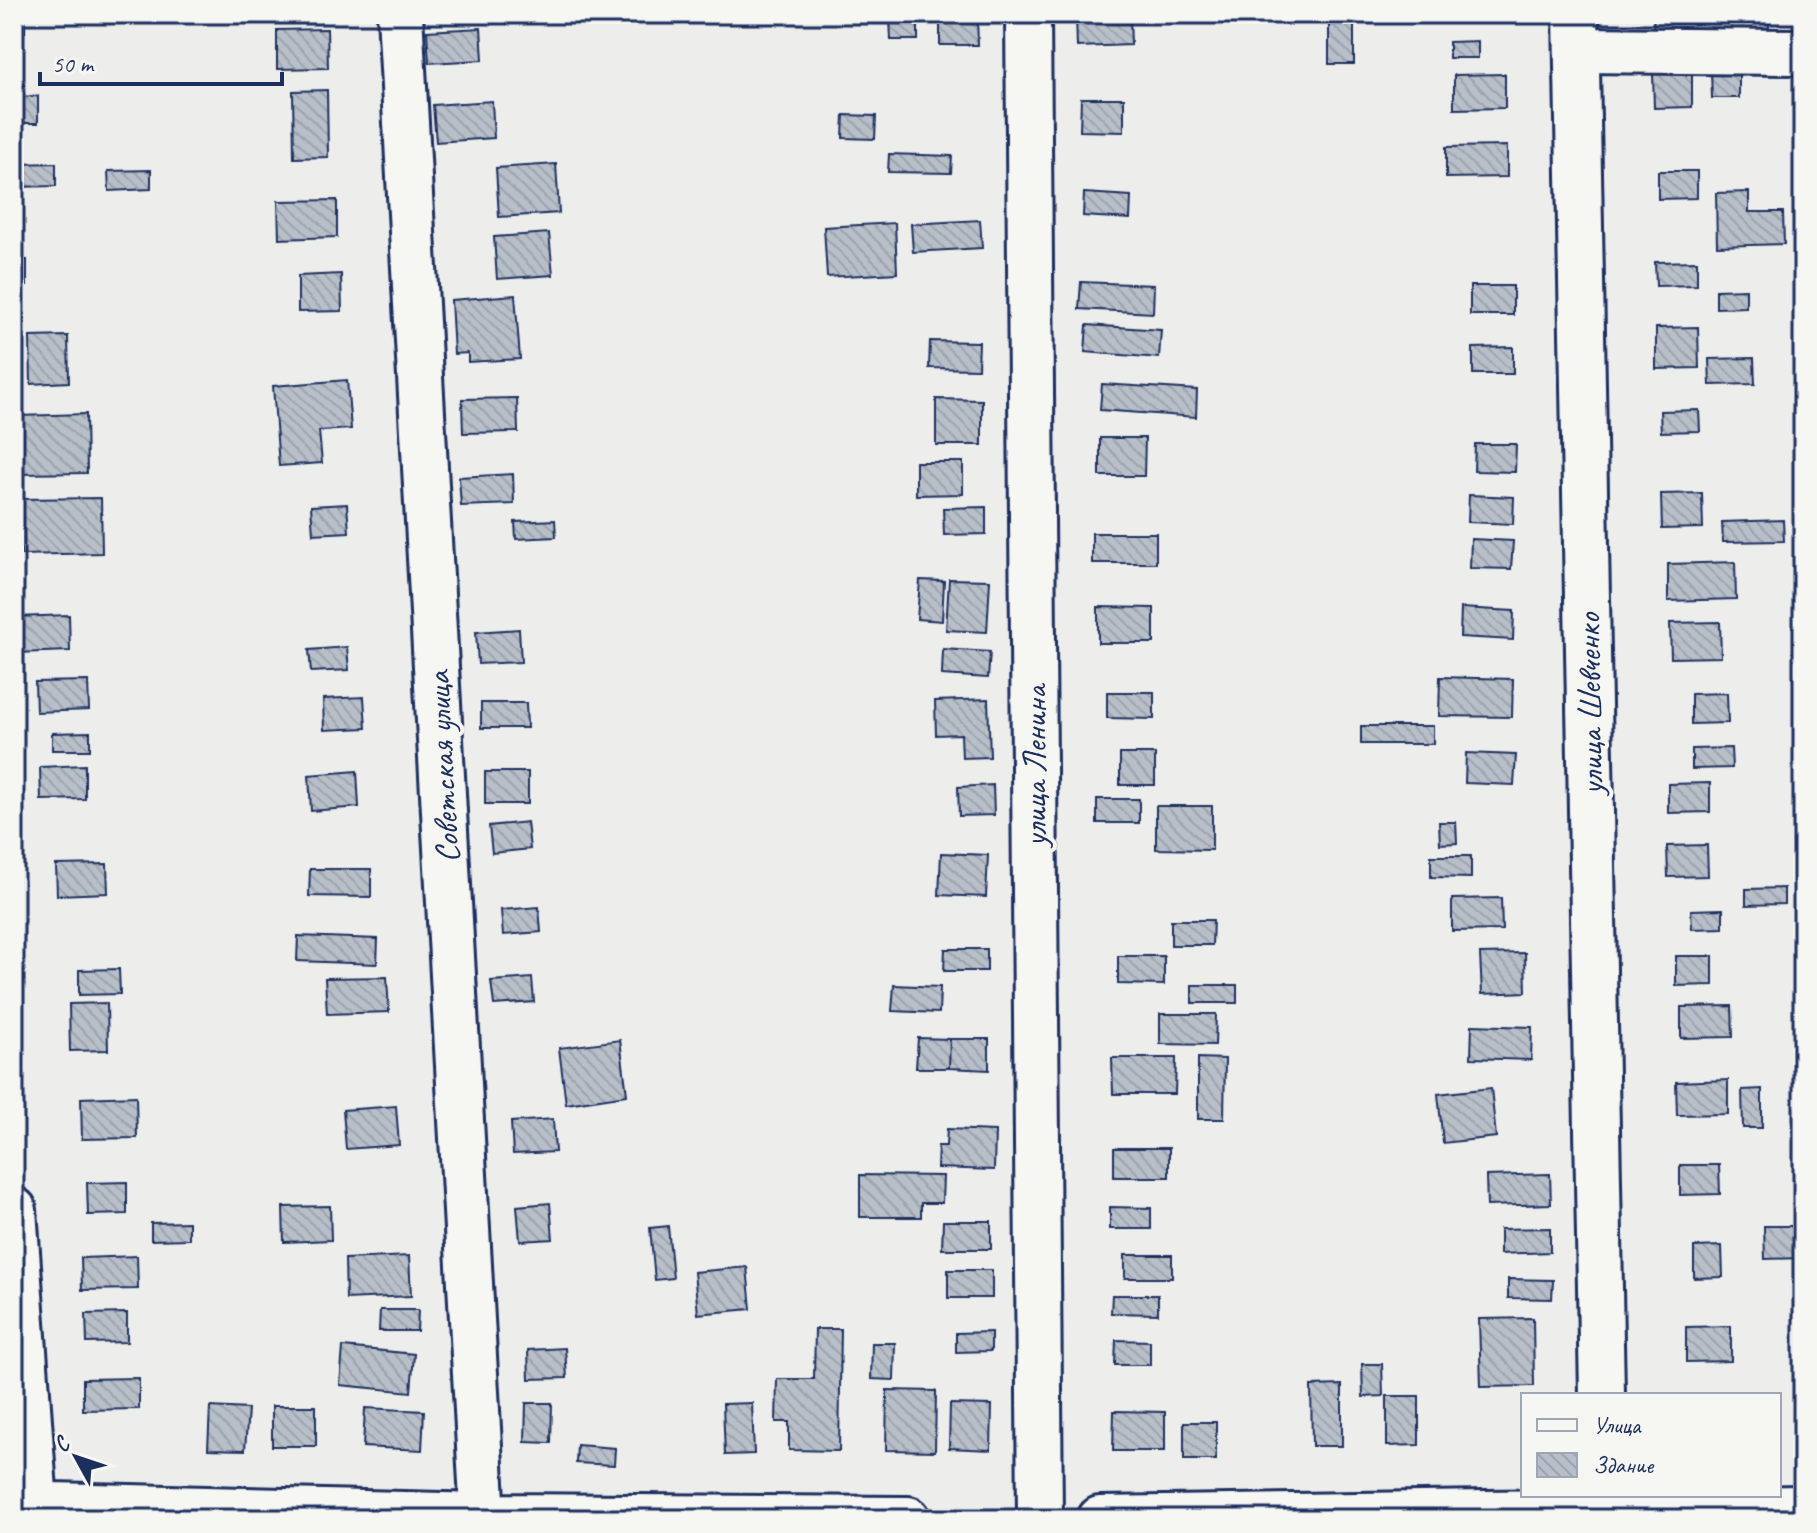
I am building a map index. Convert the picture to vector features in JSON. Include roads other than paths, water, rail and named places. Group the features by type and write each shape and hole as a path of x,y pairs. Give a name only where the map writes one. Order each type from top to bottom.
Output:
{"street":[{"name":"Советская улица","path":"400,14 483,1518"},
{"name":"улица Ленина","path":"1028,14 1040,1519"},
{"path":"1576,32 1803,52"},
{"name":"улица Шевченко","path":"1576,32 1602,1393"},
{"path":"14,1210 29,1509 483,1518 908,1519"},
{"path":"1100,1519 1803,1508"}]}
